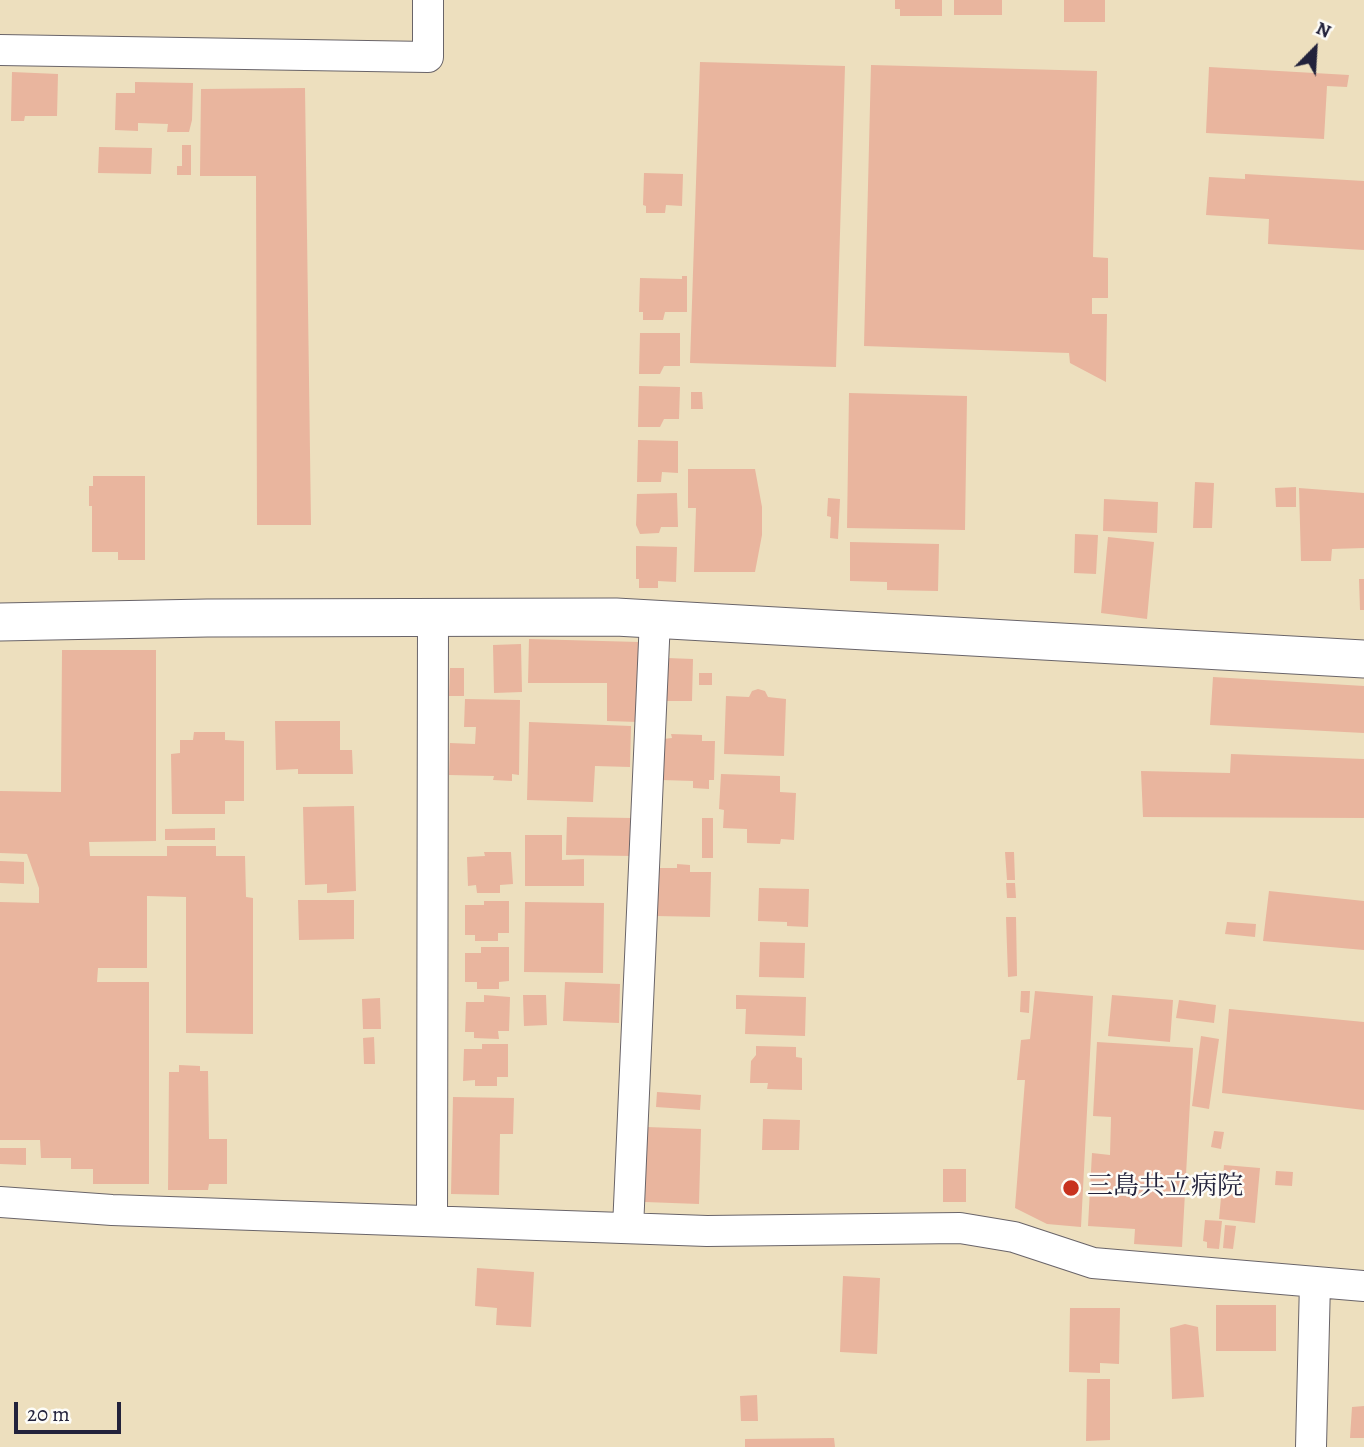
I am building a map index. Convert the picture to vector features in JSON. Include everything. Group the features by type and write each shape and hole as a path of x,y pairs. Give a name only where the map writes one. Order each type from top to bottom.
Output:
{"street":[{"path":"0,50 428,57 428,0"},
{"path":"432,1221 433,617"},
{"path":"0,622 207,618 616,617 1364,659"},
{"path":"628,1228 655,619"},
{"path":"0,1202 112,1210 707,1231 960,1228 1014,1237 1093,1263 1364,1286"},
{"path":"1311,1447 1315,1282"}],"building":[{"path":"895,0 942,0 942,16 900,16 900,9 895,9"},
{"path":"954,0 1002,0 1002,15 954,15"},
{"path":"1064,0 1105,0 1105,22 1064,22"},
{"path":"700,62 845,66 836,367 690,363"},
{"path":"871,65 1097,71 1093,257 1108,258 1108,298 1092,298 1092,314 1107,314 1106,382 1070,363 1069,353 864,346"},
{"path":"1209,67 1349,75 1347,87 1327,86 1324,139 1206,133"},
{"path":"12,72 58,74 57,116 25,116 24,121 11,121"},
{"path":"135,82 193,83 189,132 167,132 168,124 138,123 138,131 115,130 116,93 135,93"},
{"path":"305,88 311,525 257,525 256,176 200,176 201,89"},
{"path":"182,145 191,145 191,175 177,175 177,166 182,166"},
{"path":"99,147 152,148 151,174 98,173"},
{"path":"644,173 683,174 682,206 666,205 665,213 646,213 646,206 643,205"},
{"path":"1245,174 1364,181 1364,250 1268,244 1269,219 1206,215 1209,177 1245,179"},
{"path":"682,276 687,276 687,312 665,312 663,320 643,320 643,312 639,312 640,278 682,279"},
{"path":"640,333 680,333 680,366 664,366 660,374 639,374"},
{"path":"639,386 680,387 679,419 664,419 660,427 638,427"},
{"path":"691,392 702,392 703,409 691,409"},
{"path":"849,393 967,396 965,530 847,528"},
{"path":"638,440 678,441 678,473 662,472 661,482 637,482"},
{"path":"688,469 755,469 762,507 762,535 755,572 694,572 696,508 688,508"},
{"path":"93,476 145,476 145,560 118,560 118,552 92,552 89,486 93,486"},
{"path":"1195,482 1214,483 1212,528 1193,528"},
{"path":"1296,487 1296,507 1276,507 1275,488"},
{"path":"1299,488 1364,493 1364,548 1332,549 1331,561 1301,561"},
{"path":"677,493 678,527 661,527 659,533 640,534 636,525 637,494"},
{"path":"828,498 840,499 838,539 830,538"},
{"path":"1104,499 1158,502 1157,533 1103,531"},
{"path":"1075,534 1098,535 1096,574 1074,573"},
{"path":"1108,537 1154,542 1147,619 1101,613"},
{"path":"850,542 939,544 938,591 887,590 887,582 850,581"},
{"path":"636,546 677,547 676,582 658,581 658,588 639,588 639,579 636,579"},
{"path":"1359,579 1364,579 1364,610 1360,610"},
{"path":"529,639 639,642 638,722 607,721 607,683 528,683"},
{"path":"521,644 522,692 494,693 493,645"},
{"path":"62,650 156,650 156,841 89,842 90,856 167,856 167,846 216,846 216,856 245,856 246,897 253,898 253,1034 186,1033 186,897 147,896 147,968 98,968 97,982 149,982 149,1184 93,1184 93,1169 71,1169 71,1158 41,1158 40,1140 0,1140 0,902 39,903 39,888 27,854 0,853 0,791 61,792"},
{"path":"667,658 693,659 692,701 666,701"},
{"path":"450,668 464,668 464,696 449,696"},
{"path":"699,673 712,673 712,685 699,685"},
{"path":"1213,677 1364,686 1364,733 1210,725"},
{"path":"752,691 765,691 768,697 786,699 784,756 724,754 726,696 749,697"},
{"path":"465,699 520,700 519,775 512,774 512,781 493,780 494,776 449,775 450,743 475,744 476,727 464,727"},
{"path":"275,721 340,721 340,750 352,750 353,774 298,774 298,769 276,770"},
{"path":"529,722 631,726 630,767 595,766 593,802 527,800"},
{"path":"194,732 225,732 225,740 244,741 244,801 225,801 225,814 172,814 171,754 180,753 180,740 193,740"},
{"path":"671,734 702,735 702,741 715,741 714,780 709,780 709,789 693,788 693,781 662,780 663,739 672,738"},
{"path":"1231,754 1364,759 1364,818 1143,817 1141,771 1230,773"},
{"path":"721,774 780,776 780,792 796,793 794,840 781,839 780,844 747,843 747,829 723,828 724,810 719,809"},
{"path":"354,806 356,891 327,893 327,884 305,885 303,807"},
{"path":"567,817 632,818 632,856 566,855"},
{"path":"702,818 713,818 713,858 702,858"},
{"path":"215,828 215,840 165,840 165,829"},
{"path":"525,835 562,835 562,860 584,859 584,886 525,886"},
{"path":"484,852 511,852 513,884 500,885 500,893 477,893 476,885 468,886 467,857 485,856"},
{"path":"1005,852 1014,852 1015,880 1007,880"},
{"path":"0,861 24,862 24,884 0,883"},
{"path":"677,864 690,865 690,872 711,872 710,917 655,916 656,868 677,868"},
{"path":"1006,883 1015,883 1016,898 1007,898"},
{"path":"759,888 809,889 808,927 787,926 787,922 758,921"},
{"path":"1269,891 1364,901 1364,950 1263,941"},
{"path":"298,900 354,900 354,939 299,940"},
{"path":"484,901 509,901 509,933 498,933 498,941 475,941 475,935 465,935 465,905 484,905"},
{"path":"525,902 604,903 603,973 524,972"},
{"path":"1006,917 1016,917 1017,976 1008,977"},
{"path":"1227,922 1256,924 1255,937 1225,934"},
{"path":"760,942 805,943 804,978 759,977"},
{"path":"481,947 509,947 509,981 499,982 499,989 477,989 477,982 465,982 465,953 481,953"},
{"path":"565,982 620,984 619,1023 563,1021"},
{"path":"1021,991 1030,991 1029,1013 1020,1012"},
{"path":"1035,991 1093,996 1081,1227 1047,1224 1015,1208 1025,1080 1017,1080 1021,1040 1030,1039"},
{"path":"484,995 510,997 509,1031 498,1031 499,1039 474,1038 474,1032 465,1032 466,1002 484,1002"},
{"path":"523,995 546,995 547,1025 524,1026"},
{"path":"736,995 806,997 805,1036 745,1034 746,1009 736,1009"},
{"path":"1112,995 1173,1000 1170,1042 1108,1036"},
{"path":"380,998 381,1029 363,1029 362,999"},
{"path":"1179,1000 1216,1005 1214,1023 1176,1018"},
{"path":"1229,1009 1364,1022 1364,1110 1222,1093"},
{"path":"1201,1036 1219,1039 1209,1109 1192,1106"},
{"path":"374,1037 375,1064 364,1064 363,1038"},
{"path":"1097,1042 1193,1048 1182,1247 1134,1244 1135,1229 1088,1226 1092,1153 1110,1155 1111,1117 1093,1116"},
{"path":"482,1044 508,1044 508,1077 497,1077 497,1086 475,1086 475,1080 463,1081 464,1049 482,1049"},
{"path":"756,1046 796,1047 796,1057 802,1058 802,1090 767,1089 768,1083 750,1083 751,1061 756,1055"},
{"path":"179,1065 200,1066 200,1071 208,1071 209,1139 227,1139 227,1184 209,1184 208,1190 168,1190 169,1072 179,1072"},
{"path":"657,1092 701,1095 700,1110 656,1107"},
{"path":"453,1097 514,1098 513,1134 500,1134 499,1195 451,1194"},
{"path":"763,1119 800,1120 799,1150 762,1150"},
{"path":"647,1127 701,1129 699,1204 645,1202"},
{"path":"1214,1131 1224,1132 1221,1149 1211,1147"},
{"path":"0,1148 26,1148 26,1165 0,1164"},
{"path":"1224,1165 1260,1168 1255,1223 1219,1219"},
{"path":"943,1169 966,1169 966,1202 943,1202"},
{"path":"1276,1171 1293,1172 1292,1186 1275,1185"},
{"path":"1205,1220 1222,1221 1219,1249 1207,1248 1207,1242 1203,1241"},
{"path":"1225,1225 1236,1226 1233,1249 1223,1248"},
{"path":"477,1268 534,1272 531,1327 496,1325 497,1308 475,1306"},
{"path":"843,1276 880,1278 877,1354 840,1352"},
{"path":"1216,1305 1276,1305 1276,1351 1216,1351"},
{"path":"1070,1308 1120,1308 1119,1364 1100,1363 1100,1373 1069,1372"},
{"path":"1185,1324 1198,1327 1204,1397 1172,1399 1170,1328"},
{"path":"1087,1379 1110,1379 1110,1440 1086,1441"},
{"path":"757,1395 758,1421 741,1421 740,1396"},
{"path":"1364,1406 1364,1438 1350,1438 1352,1407"},
{"path":"834,1438 835,1447 745,1447 745,1439"}],"place":[{"name":"三島共立病院","path":"1071,1188"}]}
